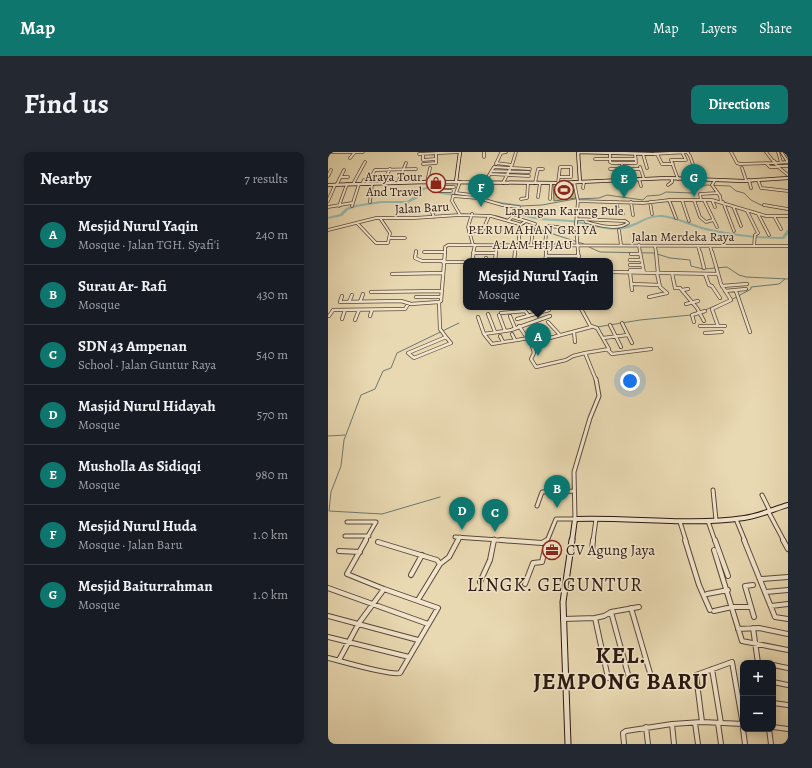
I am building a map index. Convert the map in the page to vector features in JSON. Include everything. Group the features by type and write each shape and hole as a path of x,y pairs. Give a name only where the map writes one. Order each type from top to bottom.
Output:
{"main road":[{"path":"458,182 461,152"},
{"path":"580,182 578,152 652,154"},
{"path":"328,185 427,182 558,183 672,178 758,180 788,176"},
{"path":"568,744 563,603 575,518 617,518 680,522 708,521 716,519 745,518 788,505"}],"street":[{"path":"328,152 362,152"},
{"path":"350,158 354,152"},
{"path":"419,154 461,152"},
{"path":"484,152 484,157"},
{"path":"505,152 501,153 496,163 512,164"},
{"path":"503,182 516,152"},
{"path":"678,179 672,160 686,160 682,152"},
{"path":"652,154 687,152 690,156 698,179"},
{"path":"731,152 737,163 742,164 788,162"},
{"path":"766,152 773,162 788,176"},
{"path":"781,162 778,152 788,153"},
{"path":"781,152 788,162"},
{"path":"423,164 436,163 436,153"},
{"path":"610,159 611,153"},
{"path":"423,154 422,159 435,160"},
{"path":"610,159 612,163 636,163 635,154"},
{"path":"643,154 647,168"},
{"path":"657,154 662,164 673,164"},
{"path":"595,159 636,159"},
{"path":"354,185 365,162"},
{"path":"398,183 406,163"},
{"path":"766,163 770,167 788,166"},
{"path":"622,165 625,180"},
{"path":"486,192 486,182 494,167 530,168"},
{"path":"558,183 560,167 571,167 571,178 559,177"},
{"path":"427,182 430,168"},
{"path":"610,169 640,168 644,179"},
{"path":"742,168 751,188"},
{"path":"383,183 390,169"},
{"path":"368,184 375,170 416,169"},
{"path":"535,183 538,169 543,169"},
{"path":"781,169 788,169"},
{"path":"328,176 331,170"},
{"path":"328,201 342,177 344,170"},
{"path":"492,171 529,172"},
{"path":"490,174 529,176"},
{"path":"342,177 348,176"},
{"path":"668,185 672,182 672,178"},
{"path":"640,179 641,186"},
{"path":"328,208 352,205 360,184 364,180"},
{"path":"715,180 713,185 734,230"},
{"path":"758,180 760,188 788,191"},
{"path":"443,182 440,191 451,191"},
{"path":"458,182 455,192 479,196"},
{"path":"546,234 546,256 579,256 576,229 578,200 574,182"},
{"path":"583,188 584,182"},
{"path":"521,199 527,198 528,183"},
{"path":"538,197 540,183"},
{"path":"550,198 551,183"},
{"path":"339,206 347,184"},
{"path":"370,202 372,184"},
{"path":"432,187 454,187"},
{"path":"462,194 465,190"},
{"path":"701,200 700,194 718,193"},
{"path":"460,214 452,202 453,196 478,198 500,205 519,207 513,212 514,216 509,220"},
{"path":"578,200 616,202 712,200 758,214 788,217"},
{"path":"669,200 676,218"},
{"path":"682,200 689,221"},
{"path":"694,200 701,218 707,222 713,220"},
{"path":"704,200 717,228"},
{"path":"712,200 715,207"},
{"path":"616,202 619,214 623,214"},
{"path":"631,202 634,215"},
{"path":"650,202 652,214"},
{"path":"764,205 788,209"},
{"path":"733,206 741,226"},
{"path":"431,210 434,216"},
{"path":"477,214 480,210"},
{"path":"747,211 758,233 755,236 754,246"},
{"name":"Jalan Baru","path":"328,230 380,218 460,214 477,214 509,220 521,224"},
{"path":"472,214 468,226 474,245 473,258"},
{"path":"758,214 770,235"},
{"path":"469,232 484,230 489,216"},
{"path":"774,216 781,229"},
{"path":"357,223 376,243 388,243 390,233 380,218"},
{"path":"512,218 535,224"},
{"path":"576,221 585,220 625,221 628,223 625,226 619,227 586,222 585,220"},
{"path":"515,258 521,224 526,221"},
{"path":"549,226 576,229"},
{"path":"531,245 533,230"},
{"path":"619,230 621,245"},
{"path":"390,238 405,238"},
{"name":"Jalan Merdeka Raya","path":"445,252 445,247 448,245 578,244 583,246 788,246"},
{"path":"495,258 497,245"},
{"path":"639,245 643,271"},
{"path":"649,296 667,294 659,285 655,246"},
{"path":"698,246 704,268"},
{"path":"705,333 722,333 712,309 731,301 722,286 710,246"},
{"path":"416,251 415,258 423,261 463,262"},
{"path":"424,252 445,252 441,297 439,302 440,330 447,337 451,342 413,358 408,353 447,337"},
{"path":"474,253 496,253"},
{"path":"631,254 640,253"},
{"path":"430,267 432,258"},
{"path":"630,260 641,260"},
{"path":"630,265 642,265"},
{"path":"630,271 632,290"},
{"path":"613,272 643,271 657,273 718,274"},
{"path":"392,274 442,273"},
{"path":"672,273 675,288 680,288 682,290 700,313 704,321"},
{"path":"705,274 710,285 720,298"},
{"path":"633,284 659,285"},
{"path":"722,286 747,284"},
{"path":"682,290 688,289"},
{"path":"725,291 746,290"},
{"path":"371,292 441,291"},
{"path":"736,291 739,296 750,332"},
{"path":"414,303 416,292"},
{"path":"360,302 363,294"},
{"path":"349,302 352,295"},
{"path":"688,297 693,295"},
{"path":"342,296 340,302 401,302 409,304 439,302"},
{"path":"416,298 441,297"},
{"path":"686,304 698,301"},
{"path":"329,316 333,310 406,308 409,304"},
{"path":"342,319 345,310"},
{"path":"355,320 359,310"},
{"path":"370,316 372,310"},
{"path":"517,319 549,310"},
{"path":"581,310 603,338 608,350 612,354 651,349"},
{"path":"694,322 692,315 704,311"},
{"path":"505,331 500,314 525,312 529,316"},
{"path":"488,314 494,332"},
{"path":"510,316 516,328"},
{"path":"484,334 505,331 550,316"},
{"path":"478,317 484,334 492,344 528,338"},
{"path":"548,322 560,335"},
{"path":"622,323 632,343"},
{"path":"610,325 621,347"},
{"path":"520,326 525,335 533,342"},
{"path":"525,335 537,326 542,329 548,338"},
{"path":"533,342 593,326"},
{"path":"700,326 725,326"},
{"path":"536,333 542,329"},
{"path":"574,332 575,342"},
{"path":"512,334 515,340"},
{"path":"603,338 628,335"},
{"path":"500,336 503,342"},
{"path":"533,342 531,343 534,353 532,359 534,366 538,367 566,360 584,353 608,350"},
{"path":"525,584 534,562 542,562 551,524 554,519 575,518 574,472 589,419 597,401 598,387 584,353"},
{"path":"713,490 716,519"},
{"path":"537,506 542,492 574,491"},
{"path":"762,494 788,548"},
{"path":"328,658 397,674 401,672 437,609 418,600 348,575 348,571 379,518"},
{"path":"592,551 596,519"},
{"path":"736,519 776,618 788,619"},
{"path":"708,521 728,576"},
{"path":"347,522 376,523"},
{"path":"680,522 700,586 712,611 732,607 751,606"},
{"path":"345,536 369,536"},
{"path":"455,537 542,543 547,541"},
{"path":"418,600 440,564 443,564 447,559 460,537"},
{"path":"480,582 490,560 494,540"},
{"path":"378,542 422,555 438,561 440,564"},
{"path":"714,550 728,590 738,630 743,642 788,650"},
{"path":"339,551 360,552"},
{"path":"411,575 422,555"},
{"path":"761,579 788,577"},
{"path":"753,585 745,585 754,616"},
{"path":"328,588 428,624"},
{"path":"339,660 359,623 383,588"},
{"path":"707,594 728,590"},
{"path":"766,592 788,590"},
{"path":"771,606 788,604"},
{"path":"563,619 594,618 604,616 611,612 639,607"},
{"path":"631,608 650,673"},
{"path":"611,612 629,678"},
{"path":"328,616 359,623 418,640"},
{"path":"594,618 608,678"},
{"path":"753,628 759,660"},
{"path":"738,630 759,628 788,634"},
{"path":"328,637 409,657"},
{"path":"702,722 695,677 696,674 731,662 733,663 740,706"},
{"path":"776,666 788,668"},
{"path":"712,669 721,744"},
{"path":"776,683 788,686"},
{"path":"776,703 788,705"},
{"path":"624,744 624,733 626,731 646,727 702,722 740,725"},
{"path":"695,723 698,744"},
{"path":"672,724 674,744"},
{"path":"646,727 648,744"},
{"path":"776,727 788,729"},
{"path":"743,732 745,744"},
{"path":"769,732 771,744"}],"green space":[{"path":"553,184 574,184 576,198 554,201"}],"waterway":[{"path":"520,206 542,205 575,199 599,198 607,195 643,200 647,196 660,195 666,192 692,193 698,190 699,187 706,185 730,186 736,191 744,193 751,200 761,205 787,210"},
{"path":"328,218 341,215 347,209 355,206 381,202 408,202 417,197 419,190 431,187 440,193 481,198"},
{"path":"495,202 520,206 518,212 537,219 571,221 610,228 628,227 651,217 660,216 678,219 707,229 755,237 783,238 788,231"},
{"path":"462,214 497,216 584,244"},
{"path":"589,247 600,252 654,253"},
{"path":"657,254 670,258 690,260 691,266 703,269 727,267 739,275 746,277 788,279"},
{"path":"731,300 751,289 751,287 779,284 785,279"},
{"path":"705,310 717,305"},
{"path":"597,327 640,320 691,315"},
{"path":"440,497 382,514 329,511 331,492 341,466 344,440 361,395 375,389 383,371 391,368 397,353 459,323"},
{"path":"328,436 345,435"}],"place":[{"name":"Araya Tour And Travel","path":"436,183"},
{"name":"Lapangan Karang Pule","path":"564,190"},
{"name":"Mesjid Baiturrahman","path":"694,197"},
{"name":"Musholla As Sidiqqi","path":"624,198"},
{"name":"Mesjid Nurul Huda","path":"481,207"},
{"name":"Mesjid Nurul Yaqin","path":"538,356"},
{"name":"Surau Ar- Rafi","path":"557,508"},
{"name":"Masjid Nurul Hidayah","path":"462,530"},
{"name":"SDN 43 Ampenan","path":"495,532"},
{"name":"CV Agung Jaya","path":"552,550"}],"district":[{"name":"PERUMAHAN GRIYA ALAM HIJAU","path":"533,236"},
{"name":"LINGK. GEGUNTUR","path":"555,584"},
{"name":"KEL. JEMPONG BARU","path":"621,668"}]}
